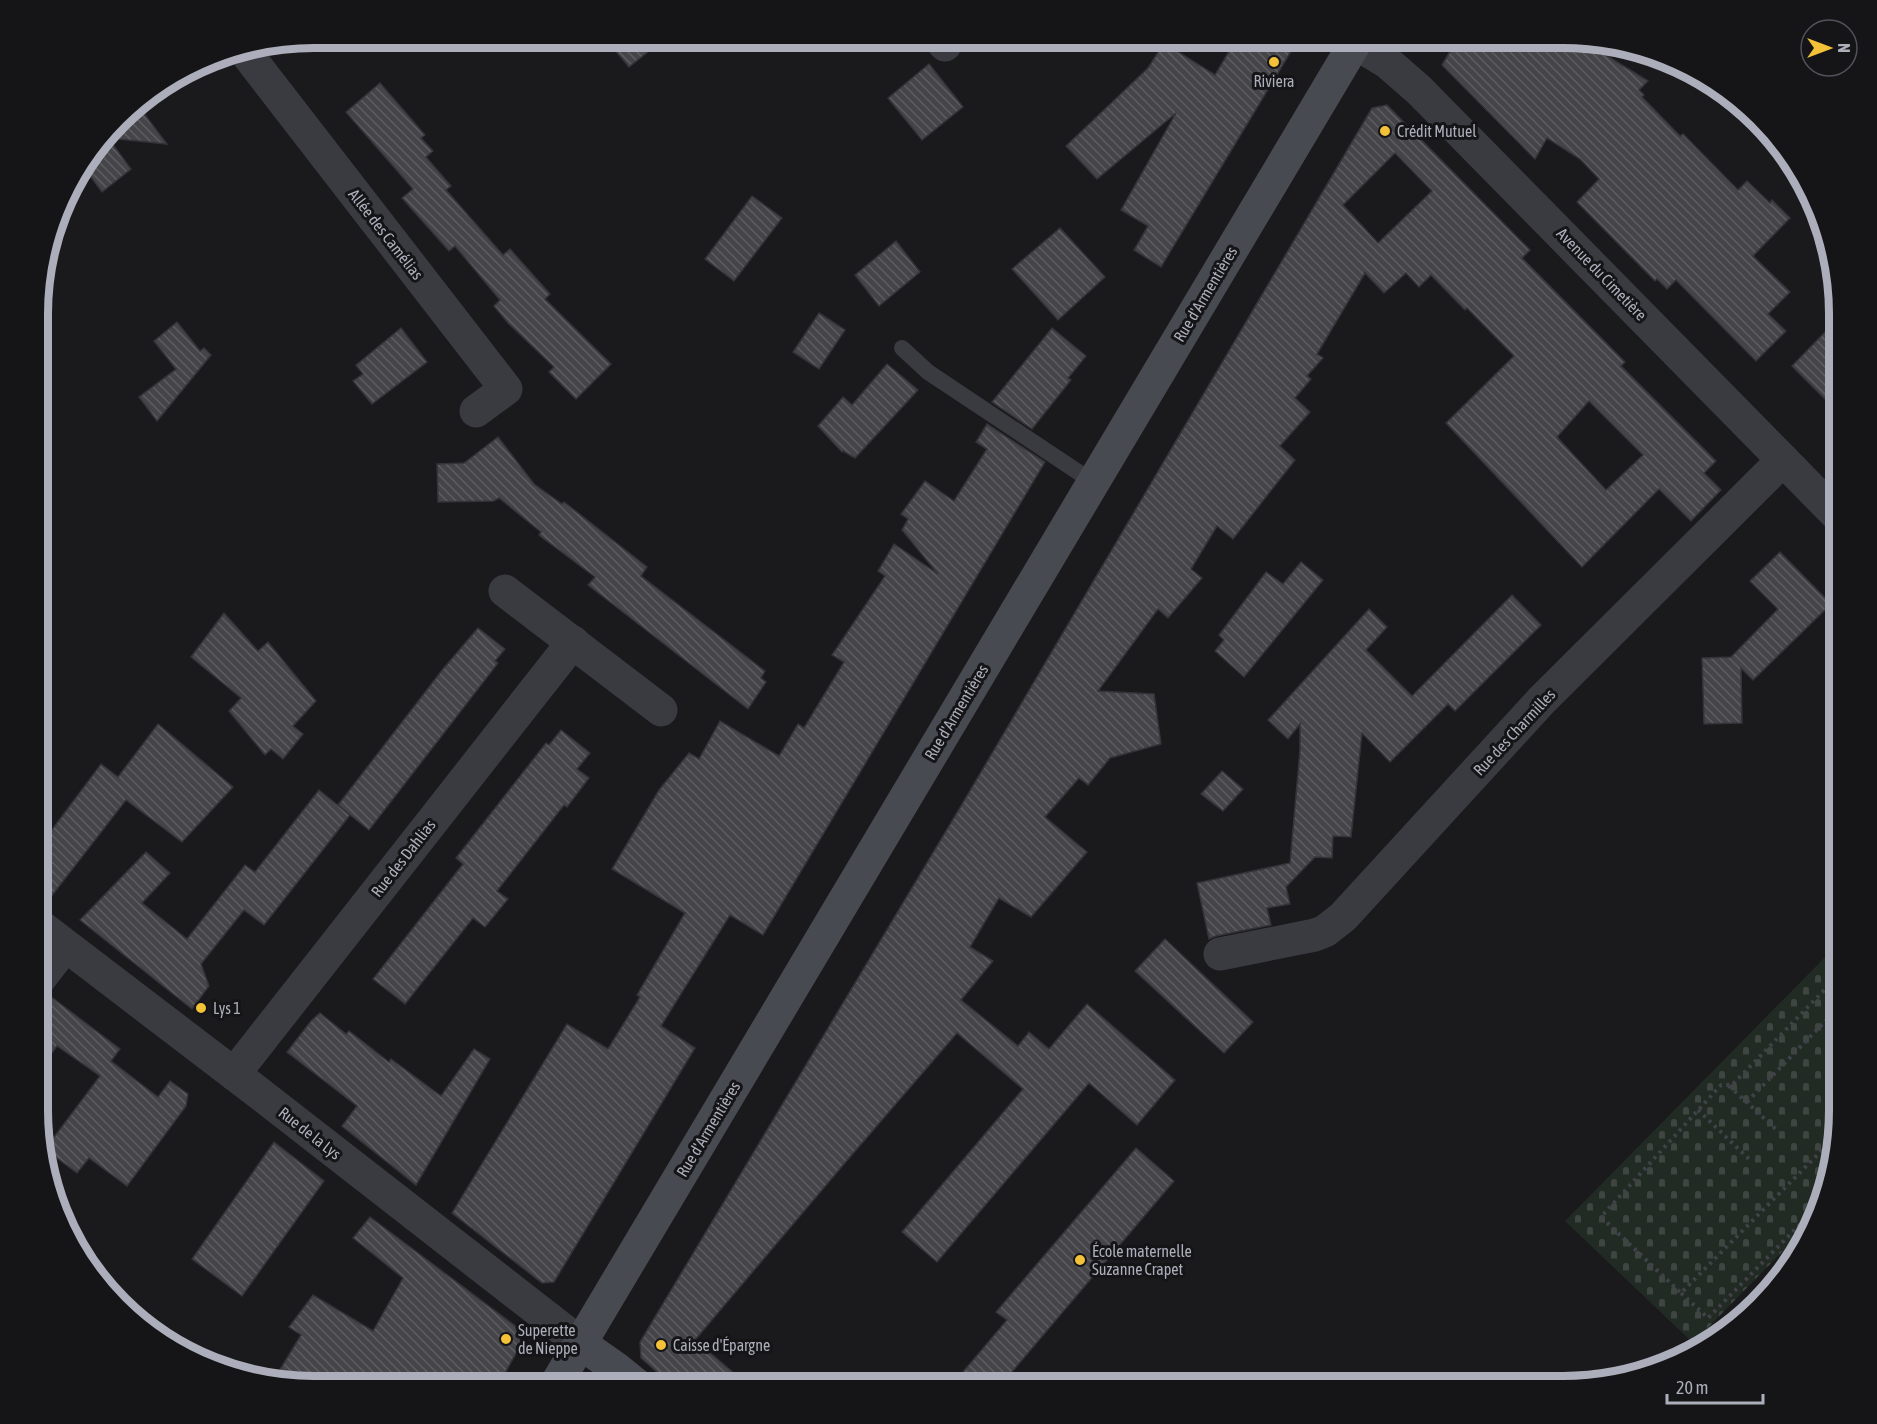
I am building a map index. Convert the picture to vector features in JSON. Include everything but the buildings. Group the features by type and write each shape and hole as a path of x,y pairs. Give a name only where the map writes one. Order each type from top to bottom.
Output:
{"main road":[{"name":"Rue d'Armentières","path":"561,1376 1353,48"},
{"path":"580,1343 626,1376"}],"street":[{"name":"Avenue du Cimetière","path":"1367,48 1419,90 1829,506"},
{"name":"Allée des Camélias","path":"249,56 506,388 476,411"},
{"name":"Rue des Charmilles","path":"1220,954 1315,935 1325,931 1343,917 1548,694 1783,460"},
{"path":"505,591 661,710"},
{"name":"Rue des Dahlias","path":"234,1074 573,642"},
{"name":"Rue de la Lys","path":"48,932 580,1343"},
{"path":"48,968 65,946"}],"lane":[{"path":"902,348 928,372 1093,482"}],"path":[{"path":"1806,1218 1708,1318 1601,1217 1721,1085 1732,1084 1829,985"},
{"path":"1747,1102 1829,1017"},
{"path":"1729,1085 1779,1132"},
{"path":"1698,1110 1751,1161"},
{"path":"1682,1293 1827,1145"}],"green space":[{"path":"1829,953 1828,1128 1824,1162 1815,1196 1797,1237 1696,1340 1692,1342 1565,1221"}],"place":[{"name":"Riviera","path":"1274,62"},
{"name":"Crédit Mutuel","path":"1385,131"},
{"name":"Lys 1","path":"201,1008"},
{"name":"École maternelle Suzanne Crapet","path":"1080,1260"},
{"name":"Superette de Nieppe","path":"506,1339"},
{"name":"Caisse d'Épargne","path":"661,1345"}]}
